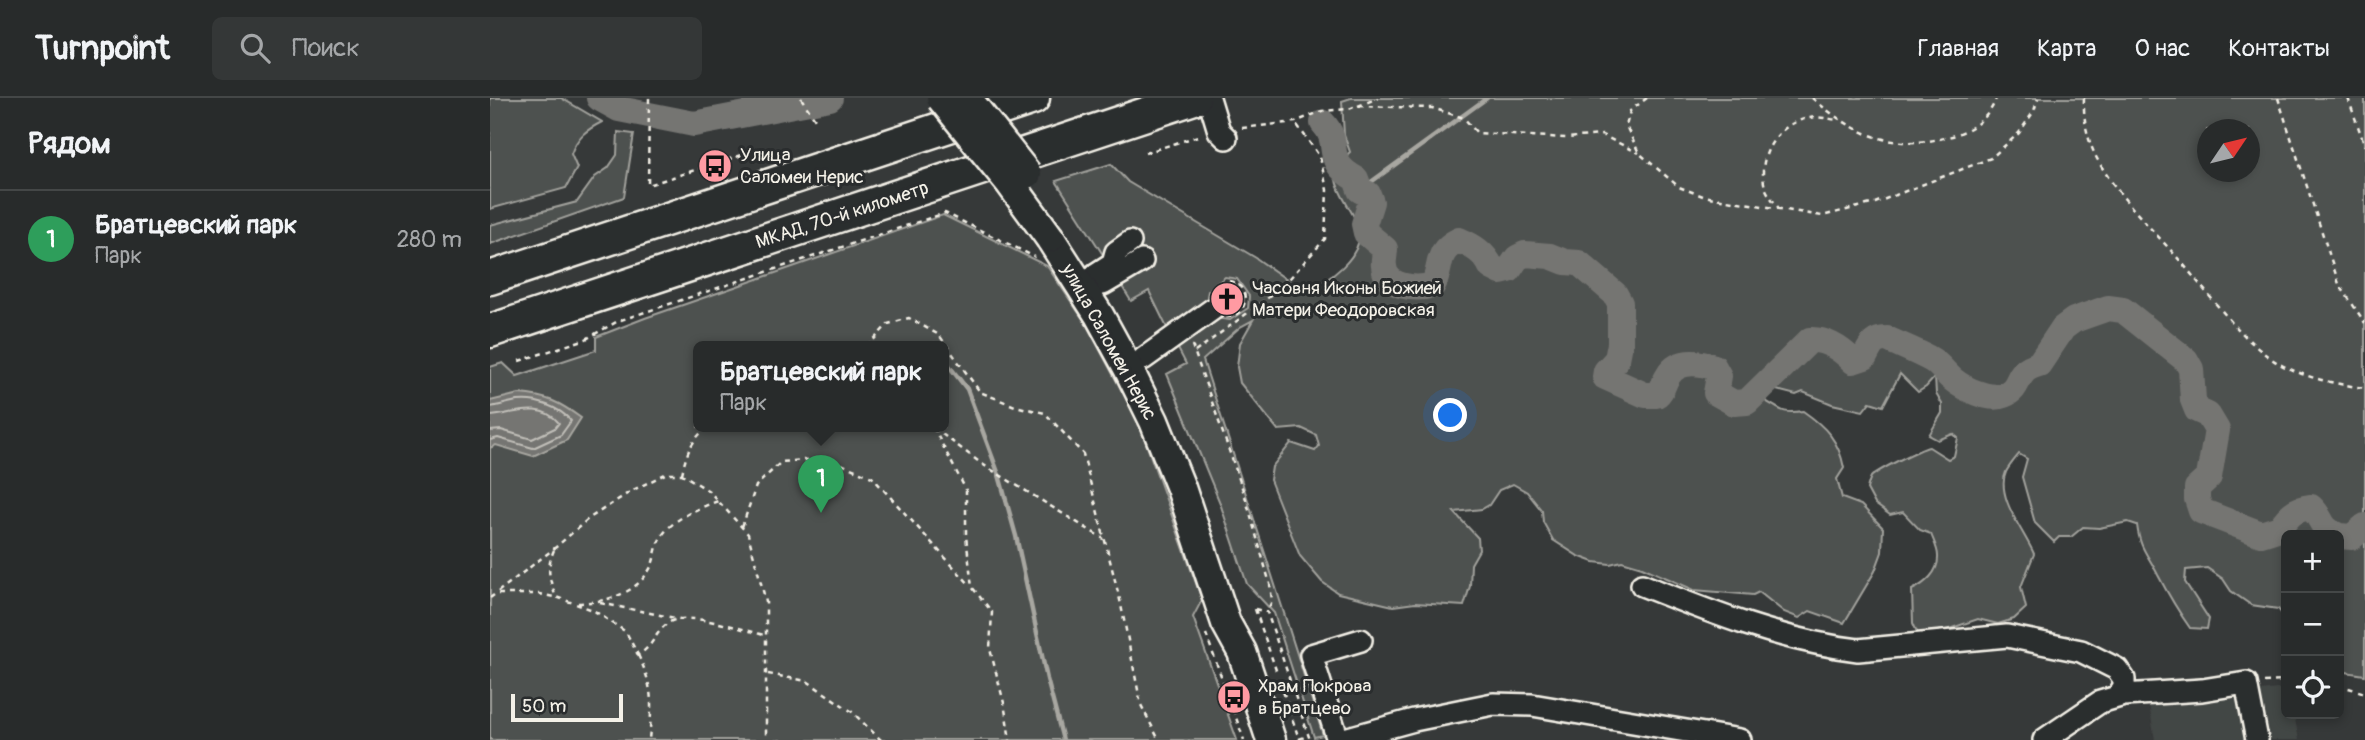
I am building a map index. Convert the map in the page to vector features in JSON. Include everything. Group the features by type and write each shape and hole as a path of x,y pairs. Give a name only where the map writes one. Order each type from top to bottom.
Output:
{"highway":[{"path":"490,278 1033,98"},
{"name":"МКАД, 70-й километр","path":"490,331 1194,98"}],"main road":[{"name":"улица Саломеи Нерис","path":"941,98 1010,183 1051,241 1099,314 1128,368 1154,421 1181,488 1226,623 1242,652 1271,740"},
{"name":"улица Саломеи Нерис","path":"967,98 1025,170 1051,241 1099,280 1143,359 1187,457 1210,522 1238,618 1242,652"},
{"path":"490,266 544,260"}],"street":[{"path":"1209,98 1219,131 1226,138"},
{"path":"1099,280 1113,263 1116,252 1130,242"},
{"path":"1099,280 1142,261"},
{"path":"1143,359 1213,309"},
{"path":"1642,585 1762,629 1836,648 1858,650 2007,636 2081,651 2117,669 2124,680 2124,687 2117,697"},
{"path":"1361,640 1311,655 1339,740 1415,730 1493,704 1532,705 1740,740"},
{"path":"2043,740 2100,702 2117,697 2202,690 2246,683 2257,740"}],"path":[{"path":"649,98 648,185 761,149"},
{"path":"801,98 817,122"},
{"path":"1322,111 1349,109 1378,98"},
{"path":"1639,153 1626,126 1630,111 1647,98"},
{"path":"1812,98 1838,120 1855,129 1890,142 1926,143 1972,127 1984,118 1996,98"},
{"path":"1356,106 1432,108 1464,118 1477,133 1566,138 1602,135 1639,153 1679,187 1703,195 1780,211 1822,216 1875,204 1991,158 2019,133 2034,111 2038,98"},
{"path":"2084,98 2083,121 2100,164 2149,229 2239,329 2276,362 2305,376 2365,388"},
{"path":"2278,98 2339,284 2365,323"},
{"path":"2348,98 2365,146"},
{"path":"1780,211 1766,190 1762,166 1770,144 1786,125 1811,117 1838,120"},
{"path":"1195,352 1280,288 1325,239 1327,190 1320,156 1295,122"},
{"path":"519,361 586,339 618,321 945,213 1051,241"},
{"path":"872,341 888,324 909,318 939,334 944,341"},
{"path":"1186,328 1245,496 1270,584 1272,601 1267,612 1309,738 1299,739 1280,682"},
{"path":"949,348 980,392 1015,407 1045,413 1083,454 1120,600 1141,705 1159,740"},
{"path":"682,474 685,458 694,438 701,432"},
{"path":"936,432 966,490 966,536 972,587"},
{"path":"940,432 982,464 1104,539"},
{"path":"742,527 756,486 781,462 827,458 872,477 992,612 990,649 1010,740"},
{"path":"490,598 556,547 587,519 633,490 665,474 682,474 709,491 748,534 766,601 766,740"},
{"path":"597,603 619,596 636,586 651,567 660,538 681,519 718,501"},
{"path":"556,547 548,565 548,576 556,597"},
{"path":"498,594 539,594 556,597 593,611 625,632 648,676 651,708 649,740"},
{"path":"575,603 597,603 703,621 766,636"},
{"path":"1267,612 1255,609 1277,673"},
{"path":"638,655 649,649 669,622 682,619"},
{"path":"1203,624 1244,740"},
{"path":"768,674 807,681 851,711 881,740"},
{"path":"2246,683 2281,681"},
{"path":"2344,687 2365,693"}],"shaded area":[{"path":"490,98 561,98 602,122 587,131 576,143 571,154 577,168 566,188 490,209"},
{"path":"1351,98 2365,98 2365,675 2344,672 2344,530 2281,530 2281,613 2278,609 2251,605 2231,591 2223,579 2207,568 2186,570 2185,582 2209,619 2207,629 2190,628 2145,551 2137,525 2128,522 2099,528 2083,527 2071,537 2059,537 2054,542 2035,523 2022,477 2027,459 2019,454 2006,472 2004,492 2034,554 2021,587 2026,608 2014,619 1998,624 1978,619 1920,639 1913,623 1912,590 1934,572 1938,553 1931,534 1920,530 1903,512 1890,515 1875,504 1867,489 1871,477 1875,474 1898,460 1929,447 1948,459 1954,456 1958,438 1953,434 1938,440 1929,435 1942,413 1942,404 1936,394 1935,377 1918,392 1900,374 1883,406 1870,402 1863,411 1832,404 1803,392 1796,395 1757,385 1739,392 1761,399 1784,411 1803,411 1818,423 1835,442 1842,458 1844,468 1837,479 1842,498 1861,505 1883,528 1882,552 1875,571 1844,623 1810,611 1799,618 1784,612 1759,592 1753,595 1694,590 1622,561 1610,564 1578,556 1553,540 1543,522 1542,511 1527,492 1513,484 1499,490 1489,505 1482,509 1454,512 1478,538 1479,550 1471,564 1470,586 1464,606 1415,603 1393,606 1338,593 1322,582 1300,556 1270,480 1272,467 1291,443 1315,451 1319,446 1316,435 1301,428 1278,430 1240,383 1237,367 1240,343 1253,320 1240,327 1203,360 1323,735 1314,737 1274,613 1247,584 1220,503 1167,374 1186,364 1174,341 1214,318 1230,320 1248,308 1249,296 1237,279 1225,277 1208,291 1205,307 1171,336 1149,291 1131,301 1118,280 1145,262 1130,238 1107,261 1056,181 1111,164 1128,182 1256,258 1300,289 1300,293 1321,283 1343,267 1357,246 1357,223 1336,178 1336,170 1350,152 1344,135 1342,101"},
{"path":"618,132 634,134 624,197 490,244 490,225 577,202 595,177 608,168 617,155"},
{"path":"943,215 1047,266 1085,322 1138,421 1202,600 1193,617 1237,740 490,740 490,367 503,363 517,376 596,350 596,337"},
{"path":"1227,282 1233,283 1244,298 1243,306 1229,316 1221,315 1239,301 1229,287 1210,300 1212,293"},
{"path":"2281,689 2281,719 2295,719 2299,740 2155,740 2149,704"}],"water":[{"path":"519,394 552,401 581,418 567,440 533,456 496,445 490,448 490,401"}],"waterway":[{"path":"599,98 619,109 694,124 830,98"},
{"path":"1360,190 1487,98"},
{"path":"1323,123 1332,138 1335,158 1339,165 1356,179 1360,190 1368,194 1371,202 1364,224 1366,233 1385,249 1384,266 1390,279 1403,286 1433,285 1442,255 1459,240 1478,251 1491,267 1501,272 1509,270 1517,258 1525,254 1550,256 1565,262 1579,263 1615,294 1620,303 1620,344 1617,359 1606,371 1605,377 1645,395 1657,395 1672,371 1683,364 1695,363 1714,367 1719,376 1716,393 1734,403 1747,402 1810,340 1833,346 1853,361 1865,357 1871,346 1882,339 1932,360 1963,387 1984,395 2004,395 2014,388 2025,371 2039,364 2063,328 2074,320 2108,308 2123,310 2186,360 2191,369 2193,400 2197,410 2208,415 2217,430 2209,477 2197,488 2201,511 2261,534 2280,528 2292,513 2311,507 2329,530"},
{"path":"949,366 967,389 999,475 1016,536 1063,740"},
{"path":"2344,536 2352,537 2365,526"}],"place":[{"name":"Улица Саломеи Нерис","path":"715,166"},
{"name":"Часовня Иконы Божией Матери Феодоровская","path":"1227,299"},
{"name":"Братцевский парк","path":"821,513"},
{"name":"Храм Покрова в Братцево","path":"1234,697"}]}
